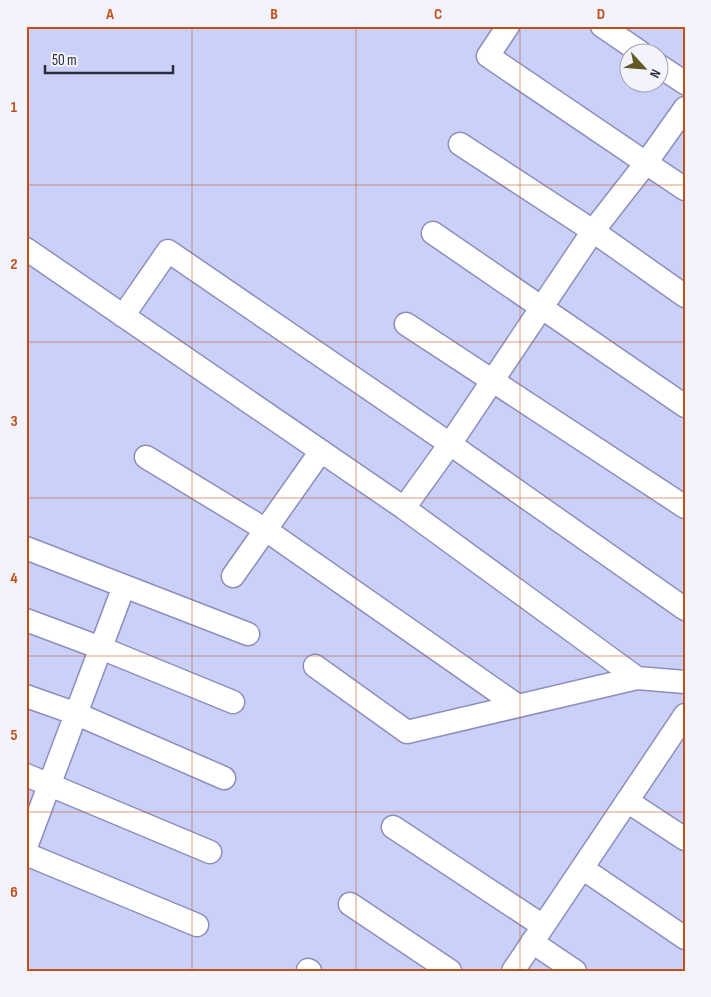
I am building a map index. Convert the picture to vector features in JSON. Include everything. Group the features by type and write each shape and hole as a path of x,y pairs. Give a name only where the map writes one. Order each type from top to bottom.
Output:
{"street":[{"path":"508,26 488,56 685,189"},
{"path":"602,26 625,42"},
{"path":"668,72 685,84"},
{"path":"404,508 450,444 593,231 646,163 685,108"},
{"path":"460,144 593,231 685,296"},
{"path":"433,233 685,406"},
{"path":"26,249 404,508 637,678"},
{"path":"124,316 168,251 450,444 685,609"},
{"path":"406,324 685,507"},
{"path":"233,576 321,451"},
{"path":"146,457 266,530 518,706"},
{"path":"26,548 248,634"},
{"path":"26,847 124,586"},
{"path":"26,620 101,648 233,702"},
{"path":"315,666 407,732 637,678 685,682"},
{"path":"26,696 77,714 224,778"},
{"path":"513,971 683,723"},
{"path":"26,775 210,852"},
{"path":"628,801 685,838"},
{"path":"393,827 538,934 575,971"},
{"path":"26,854 197,925"},
{"path":"582,868 685,938"},
{"path":"350,904 450,971"}]}
